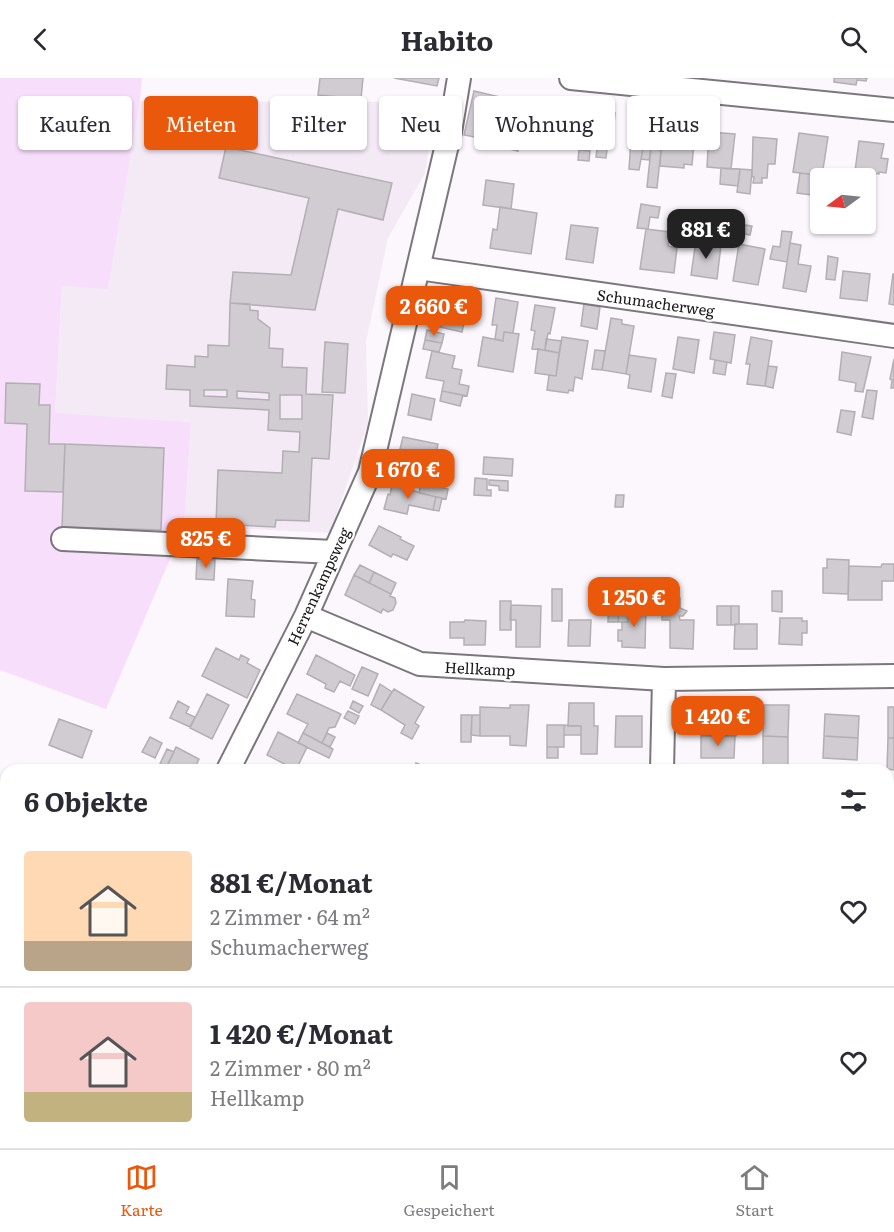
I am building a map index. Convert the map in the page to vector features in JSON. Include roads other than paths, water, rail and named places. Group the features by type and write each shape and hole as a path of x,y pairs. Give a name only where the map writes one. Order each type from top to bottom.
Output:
{"street":[{"name":"Herrenkampsweg","path":"231,764 306,615 370,472 450,132 459,78"},
{"path":"571,78 894,110"},
{"name":"Schumacherweg","path":"418,268 894,336"},
{"path":"63,539 334,552"},
{"name":"Hellkamp","path":"306,615 420,664 664,679 894,676"},
{"path":"662,764 664,679"}]}
